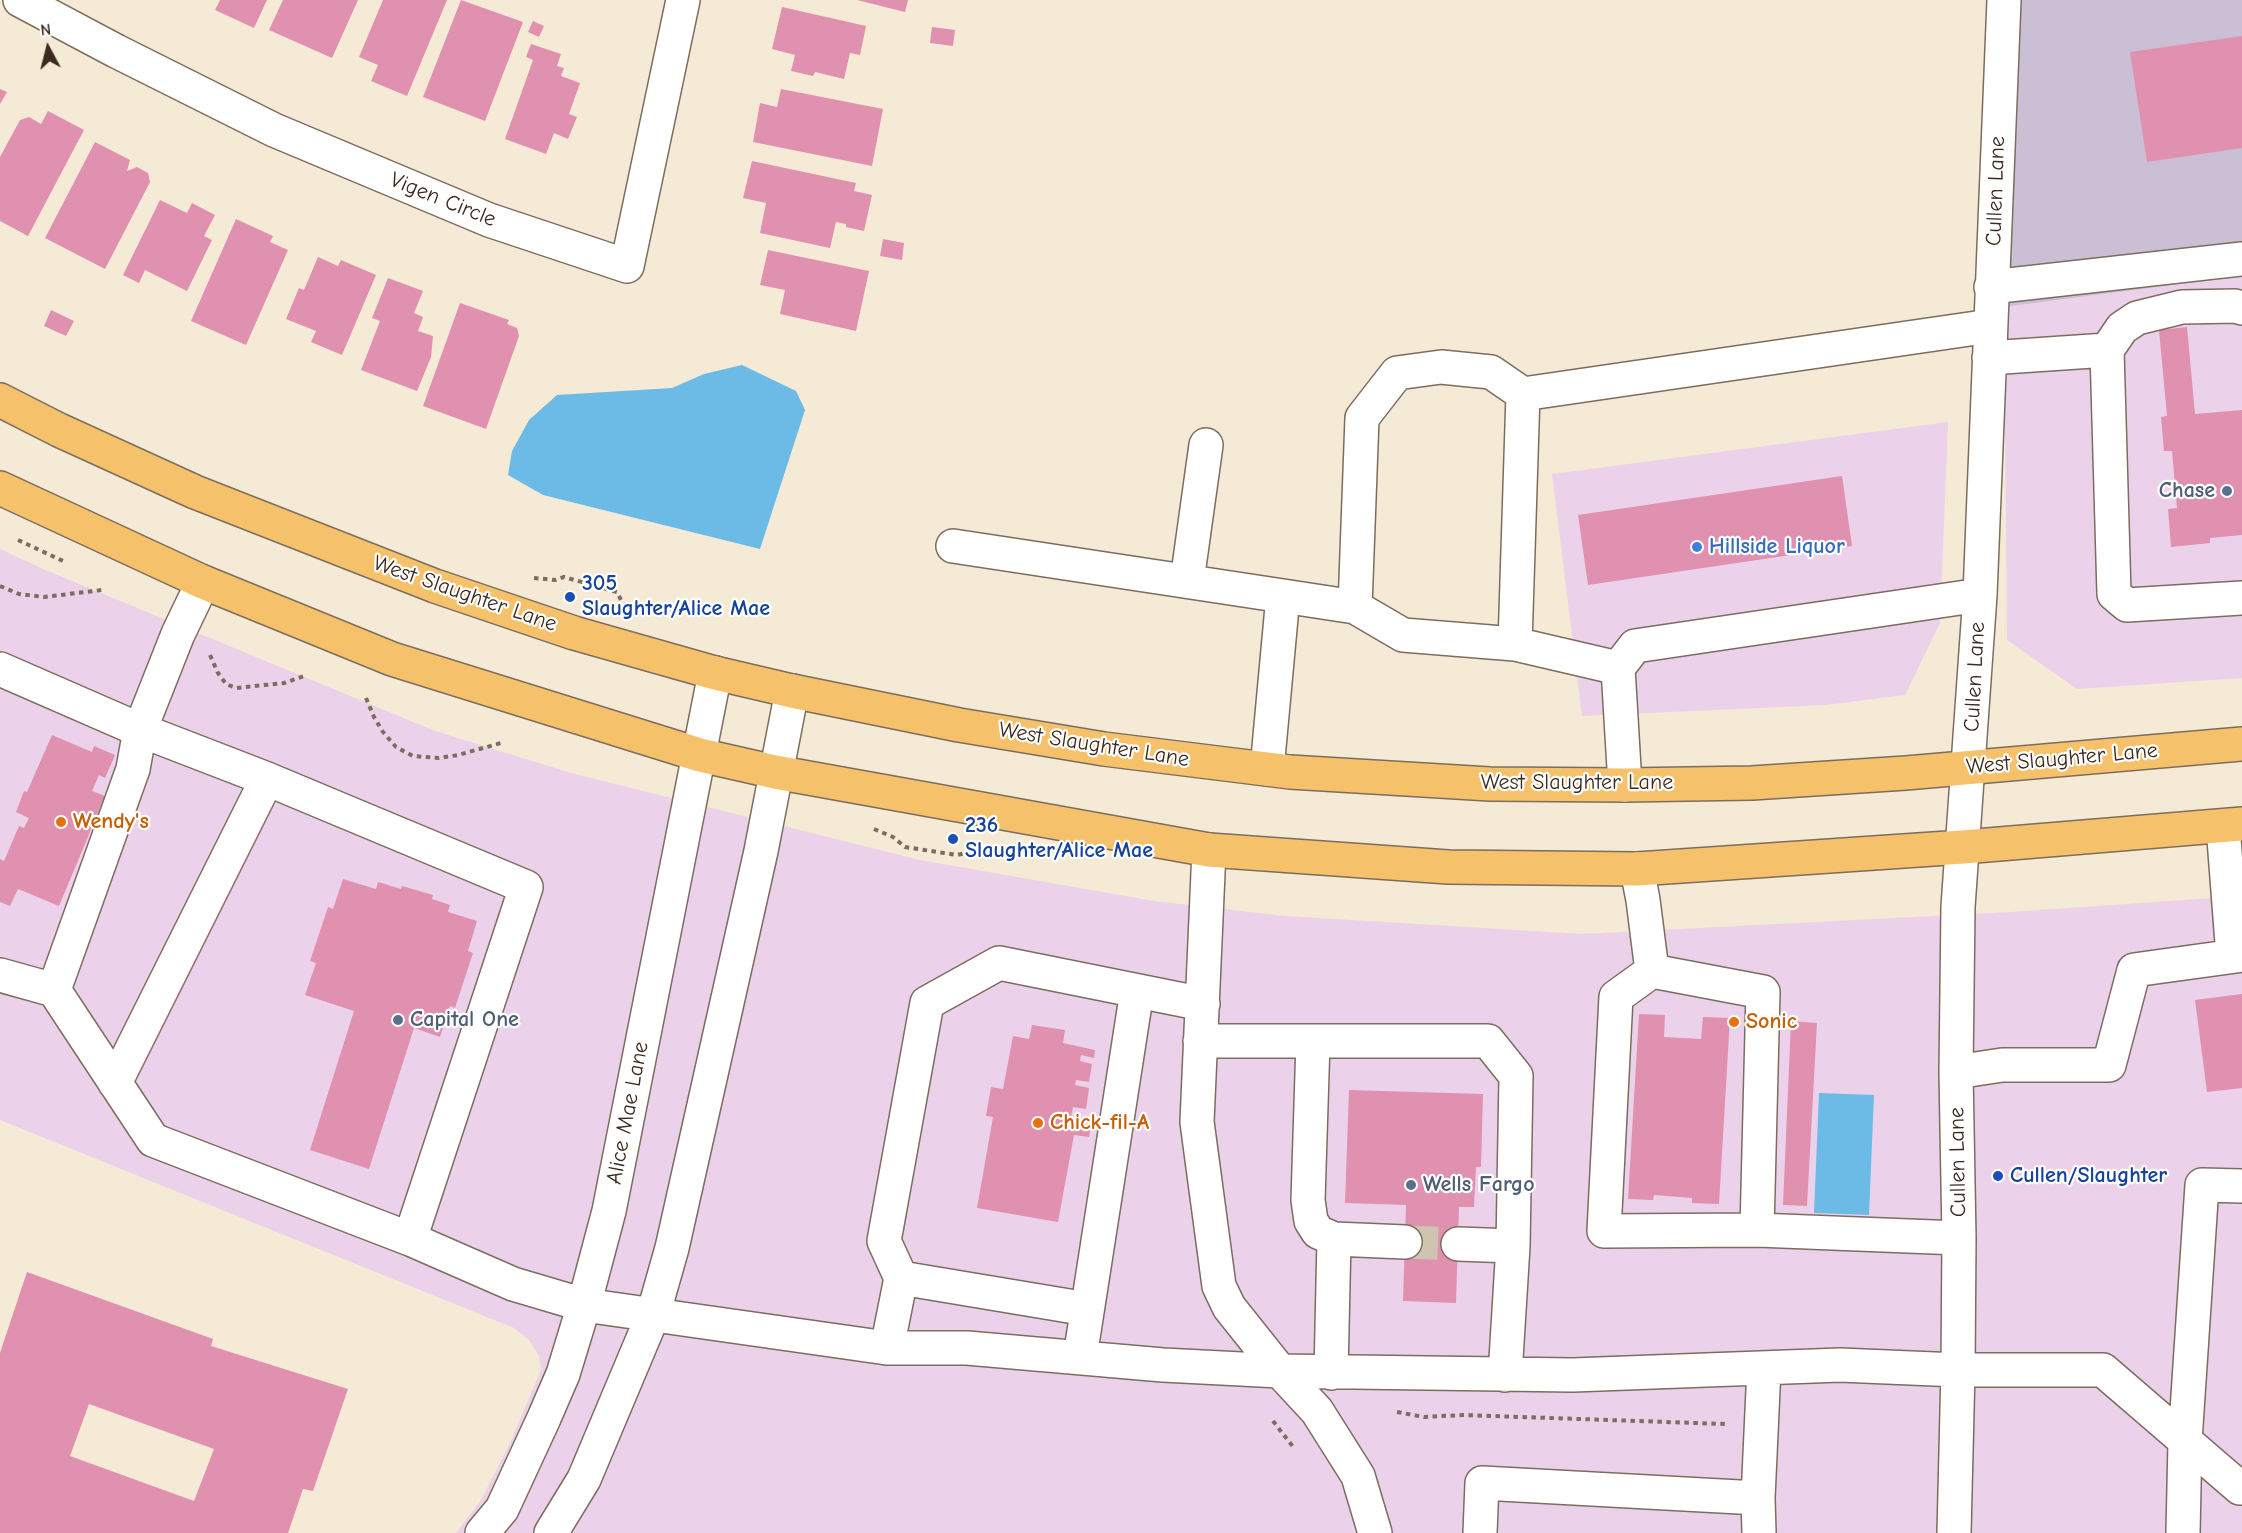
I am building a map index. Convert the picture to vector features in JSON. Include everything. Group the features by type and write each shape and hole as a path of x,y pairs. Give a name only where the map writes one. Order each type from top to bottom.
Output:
{"main road":[{"name":"West Slaughter Lane","path":"0,400 58,430 195,492 435,586 561,629 715,673 792,691 959,724 1104,749 1267,769 1490,784 1625,785 1752,783 2242,744"},
{"path":"0,488 203,582 392,659 700,755 775,772 1209,850 1448,867 1637,868 1963,848 2232,825"}],"street":[{"name":"Vigen Circle","path":"20,0 274,130 489,220 627,266 683,0"},
{"name":"Cullen Lane","path":"1954,1533 1959,1238 1956,1072 1958,907 1980,595 2004,0"},
{"path":"1991,287 2242,259"},
{"path":"2242,308 2182,306 2137,318 2122,328 2107,350 2114,594 2127,605 2242,598"},
{"path":"1355,607 1362,418 1396,373 1441,367 1491,372 1523,394 1990,326"},
{"path":"1989,358 2107,350"},
{"path":"1515,644 1523,394"},
{"path":"1186,581 1206,445"},
{"path":"953,546 1355,607 1403,635 1515,644 1618,668"},
{"path":"54,990 133,769 140,730 178,634 203,582"},
{"path":"1625,785 1618,668 1635,646 1980,595"},
{"path":"1267,769 1283,596"},
{"path":"0,669 140,730 267,779 526,887 410,1239"},
{"name":"Alice Mae Lane","path":"482,1533 502,1509 544,1418 563,1374 584,1305 609,1211 715,673"},
{"path":"551,1533 584,1479 653,1315 672,1248 760,851 792,691"},
{"path":"116,1083 267,779"},
{"path":"1956,1072 2002,1065 2109,1065 2134,970 2237,956 2232,825"},
{"path":"1209,850 1197,1122 1219,1286 1229,1307 1280,1371 1317,1411 1358,1476 1375,1533"},
{"path":"1637,868 1652,971"},
{"path":"887,1348 901,1278 884,1240 927,1003 999,963 1203,1004"},
{"path":"1757,1230 1763,992 1652,971 1616,997 1604,1231 1757,1230 1959,1238"},
{"path":"0,975 54,990 153,1140 410,1239 513,1284 584,1305 887,1348 967,1348 1163,1365 1280,1371 1595,1375 1840,1365 1958,1370 2103,1370 2242,1488"},
{"path":"1080,1357 1137,991"},
{"path":"1200,1041 1488,1041 1516,1077 1513,1246 1505,1375"},
{"path":"1312,1042 1308,1200 1311,1221 1318,1232 1334,1239 1405,1242"},
{"path":"2183,1533 2185,1441 2202,1185 2242,1186"},
{"path":"1331,1373 1334,1239"},
{"path":"1458,1244 1513,1246"},
{"path":"901,1278 1087,1309"},
{"path":"1759,1533 1758,1498 1764,1368"},
{"path":"1481,1524 1482,1483 1758,1498"}],"path":[{"path":"555,580 564,577 617,592 621,600"},
{"path":"0,586 19,594 44,597 102,590"},
{"path":"208,648 218,674 226,684 236,688 284,683 307,675"},
{"path":"366,698 383,732 396,747 413,756 439,758 501,743"},
{"path":"893,837 905,847 957,855 970,850"},
{"path":"1397,1412 1424,1417 1463,1415 1732,1423"},
{"path":"1269,1417 1298,1453"}],"shaded area":[{"path":"2020,0 2242,0 2242,276 2004,307"},
{"path":"2242,276 2242,678 2077,689 2007,640 2004,307"},
{"path":"1948,422 1940,623 1905,695 1826,705 1582,716 1552,474"},
{"path":"0,549 43,569 435,731 571,773 920,860 1154,901 1285,916 1582,934 2011,912 2242,896 2242,1533 456,1533 481,1500 510,1443 541,1370 539,1356 529,1340 514,1328 0,1120"}],"water":[{"path":"742,365 796,391 805,410 760,549 543,495 508,475 512,451 529,420 557,395 672,388 704,374"},
{"path":"1819,1093 1874,1095 1869,1215 1814,1213"}],"building":[{"path":"220,0 267,0 254,28 215,10"},
{"path":"283,0 358,0 332,58 269,30"},
{"path":"383,0 447,0 407,96 371,81 378,65 359,57"},
{"path":"461,0 523,22 485,121 423,97"},
{"path":"857,0 908,0 905,12"},
{"path":"782,7 866,26 860,55 850,53 844,79 815,72 813,76 791,71 795,55 772,49"},
{"path":"533,21 544,26 539,37 528,32"},
{"path":"932,27 955,30 953,46 930,43"},
{"path":"2242,36 2242,148 2147,162 2130,52"},
{"path":"531,44 561,54 557,66 564,68 561,76 580,83 569,114 577,117 568,139 554,133 546,154 505,139 533,60 526,57"},
{"path":"0,89 7,92 0,104"},
{"path":"781,89 883,109 872,166 753,142 760,103 777,107"},
{"path":"48,111 84,130 28,236 0,221 0,157 20,120 29,117 41,124"},
{"path":"95,142 130,160 127,171 137,167 148,173 150,182 105,269 45,238"},
{"path":"752,161 856,183 854,191 872,195 864,231 836,222 830,248 760,233 766,203 743,198"},
{"path":"160,200 187,213 192,203 215,215 204,236 212,240 187,291 145,270 139,283 123,275"},
{"path":"236,219 273,236 270,242 288,250 246,345 191,321"},
{"path":"883,239 904,243 902,260 880,256"},
{"path":"768,250 869,271 856,331 780,314 785,290 760,285"},
{"path":"318,257 338,266 341,260 376,275 342,355 311,342 316,331 286,319 299,288 304,290"},
{"path":"388,278 423,291 414,313 423,317 418,331 433,336 431,357 417,391 361,370 380,321 372,318"},
{"path":"460,303 509,320 507,324 517,328 519,336 486,429 423,406"},
{"path":"51,310 74,321 66,336 44,326"},
{"path":"2187,327 2195,414 2242,410 2242,535 2210,538 2210,543 2171,547 2168,509 2177,508 2172,451 2164,451 2161,417 2167,416 2159,330"},
{"path":"1842,476 1852,546 1588,585 1578,515"},
{"name":"Wendy's","path":"52,735 92,752 94,746 115,755 105,778 99,775 92,791 105,796 59,906 18,889 10,906 0,902 0,859 4,861 19,826 24,828 29,818 16,812"},
{"name":"Capital One","path":"343,879 376,889 378,882 433,895 432,899 450,905 448,912 477,921 468,951 473,953 455,1008 450,1006 440,1037 414,1028 369,1169 310,1150 354,1011 305,995 316,963 310,961 328,907 333,909"},
{"path":"2242,994 2242,1088 2207,1092 2195,1000"},
{"path":"1639,1014 1665,1015 1664,1037 1701,1039 1703,1017 1730,1018 1719,1204 1692,1203 1692,1198 1654,1195 1653,1200 1628,1199"},
{"path":"1791,1021 1817,1023 1807,1206 1783,1205"},
{"name":"Chick-fil-A","path":"1032,1025 1065,1030 1063,1043 1095,1050 1094,1058 1081,1055 1080,1061 1092,1064 1089,1082 1076,1080 1075,1085 1089,1088 1086,1109 1073,1107 1071,1117 1077,1118 1077,1122 1091,1125 1089,1137 1074,1135 1058,1222 977,1208 993,1117 986,1116 991,1087 1003,1089 1013,1036 1029,1039"},
{"name":"Wells Fargo","path":"1349,1090 1483,1094 1481,1167 1476,1167 1474,1207 1459,1207 1456,1303 1403,1301 1406,1205 1345,1203"},
{"path":"27,1272 213,1339 211,1346 348,1389 313,1491 303,1489 288,1533 0,1533 0,1353","holes":["89,1404 214,1449 194,1501 70,1456"]}],"tunnel":[{"path":"1405,1242 1458,1244"}],"place":[{"name":"Chase","path":"2227,491"},
{"name":"Hillside Liquor","path":"1697,547"},
{"name":"305 Slaughter/Alice Mae","path":"570,597"},
{"name":"Wendy's","path":"61,822"},
{"name":"236 Slaughter/Alice Mae","path":"953,839"},
{"name":"Capital One","path":"398,1020"},
{"name":"Sonic","path":"1734,1022"},
{"name":"Chick-fil-A","path":"1038,1123"},
{"name":"Cullen/Slaughter","path":"1998,1176"},
{"name":"Wells Fargo","path":"1411,1185"}]}
